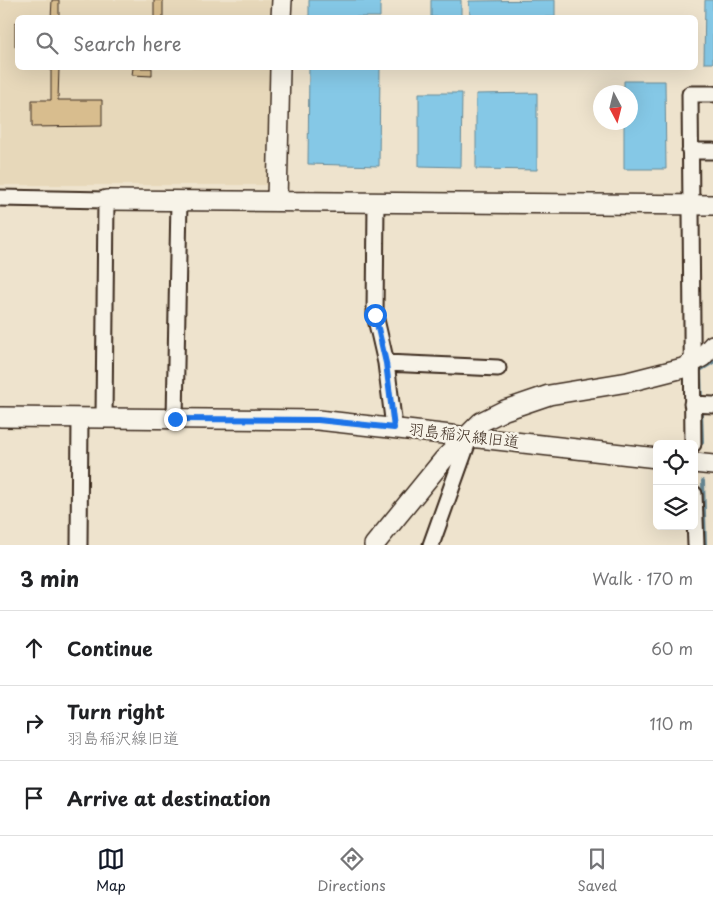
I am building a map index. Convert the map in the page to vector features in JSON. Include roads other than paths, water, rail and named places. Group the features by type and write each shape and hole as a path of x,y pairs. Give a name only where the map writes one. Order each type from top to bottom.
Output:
{"street":[{"path":"281,15 282,0"},
{"path":"277,201 280,70"},
{"path":"693,440 690,94 713,94"},
{"path":"690,151 713,151"},
{"path":"0,198 713,205"},
{"path":"104,418 106,200"},
{"path":"175,419 179,200"},
{"path":"376,202 375,315 386,363 394,428"},
{"path":"374,545 444,460 482,422 505,410 549,395 628,382 683,368 702,357 713,345"},
{"path":"386,363 498,368"},
{"path":"692,404 713,405"},
{"name":"羽島稲沢線旧道","path":"0,417 318,420 653,458"},
{"path":"79,545 80,418"},
{"path":"431,545 470,436"},
{"path":"698,462 713,464"},
{"path":"695,530 696,545"}],"water":[{"path":"309,0 380,0 380,15 309,15"},
{"path":"431,0 461,0 461,15 431,15"},
{"path":"555,0 555,15 470,15 469,1"},
{"path":"705,0 713,0 713,63 704,63"},
{"path":"309,70 380,70 379,166 308,164"},
{"path":"624,81 665,81 666,169 624,169 624,130 638,130 638,85 624,85"},
{"path":"419,93 462,93 461,167 419,166"},
{"path":"537,93 537,170 476,169 476,94"}],"waterway":[{"path":"701,402 700,370 713,362"},
{"path":"701,409 702,442"},
{"path":"703,481 705,545"}]}
